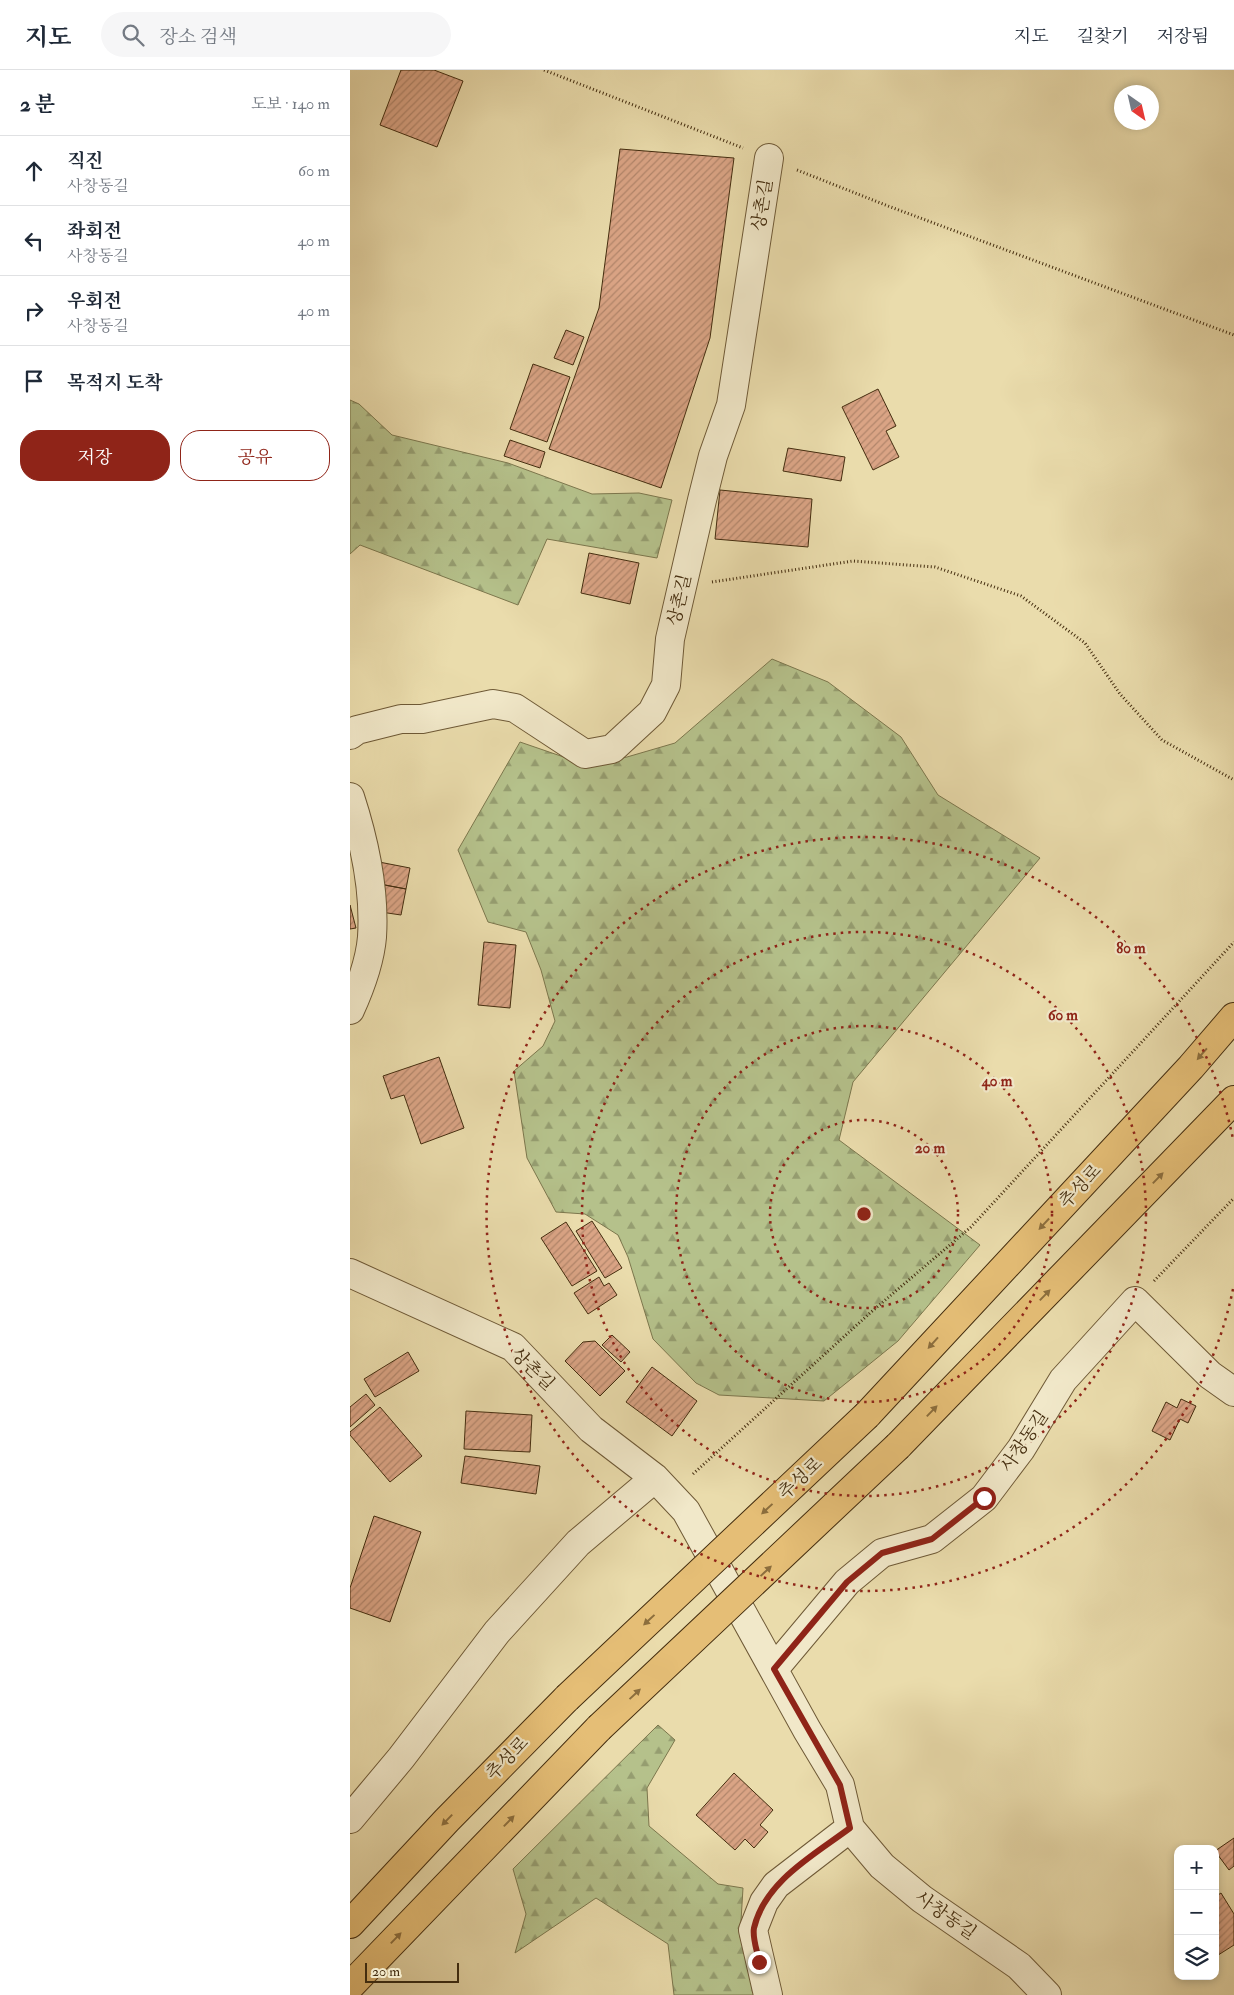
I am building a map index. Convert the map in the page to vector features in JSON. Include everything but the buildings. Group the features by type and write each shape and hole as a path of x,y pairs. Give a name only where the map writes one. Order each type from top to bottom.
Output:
{"main road":[{"name":"추성로","path":"350,1924 447,1820 567,1698 867,1416 1191,1067 1234,1017"},
{"path":"350,1986 599,1728 898,1446 1234,1100"}],"street":[{"name":"상촌길","path":"350,735 357,730 401,719 422,719 493,704 515,708 585,754 612,749 652,712 666,685 670,639 682,587 713,456 731,406 769,158"},
{"path":"350,797 369,880 372,937 359,992 350,1010"},
{"name":"상촌길","path":"350,1273 513,1347 591,1429 670,1494"},
{"path":"1135,1301 1210,1375 1234,1392"},
{"name":"사창동길","path":"1047,1995 1019,1966 922,1899 882,1866 850,1828 840,1785 774,1669 847,1582 882,1553 932,1539 984,1498 1021,1449 1063,1380 1135,1301"},
{"path":"350,1819 401,1758 497,1632 578,1543 670,1494 774,1669"},
{"path":"768,1995 753,1930 764,1902 776,1885 850,1828"}],"path":[{"path":"544,70 888,206 1234,335"},
{"path":"682,587 852,561 935,567 1020,596 1085,643 1120,694 1162,740 1234,780"},
{"path":"670,1494 870,1313 971,1227 1234,942"},
{"path":"1135,1301 1234,1198"}],"green space":[{"path":"350,400 359,404 392,435 508,463 592,494 639,493 672,500 657,558 547,539 518,605 360,545 350,554"},
{"path":"772,659 828,682 901,737 938,795 1040,858 853,1082 839,1140 980,1245 898,1341 824,1401 719,1395 696,1383 653,1339 628,1257 618,1235 585,1214 556,1212 527,1158 514,1071 543,1046 555,1021 541,970 526,932 488,922 458,850 520,742 587,765 627,757 675,743"},
{"path":"658,1725 675,1740 647,1788 649,1826 718,1884 743,1888 740,1937 759,1995 674,1995 668,1944 596,1898 515,1953 526,1914 513,1869"}],"route":[{"path":"759,1962 753,1930 764,1902 776,1885 850,1828 840,1785 774,1669 847,1582 882,1553 932,1539 984,1498"}]}
